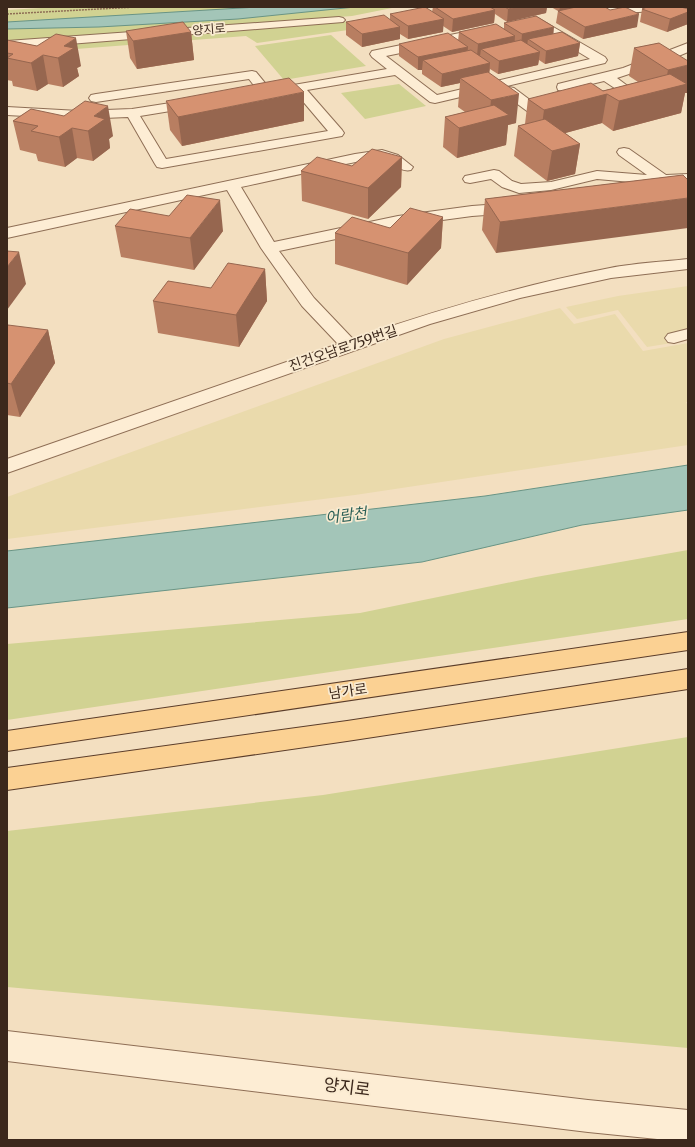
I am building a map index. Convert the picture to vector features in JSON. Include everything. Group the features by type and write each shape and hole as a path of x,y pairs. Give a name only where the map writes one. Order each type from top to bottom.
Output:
{"main road":[{"name":"남가로","path":"7,741 688,641"},
{"path":"7,779 355,730 688,679"}],"street":[{"path":"586,11 676,7"},
{"path":"513,26 550,18"},
{"name":"양지로","path":"7,45 339,20"},
{"path":"498,29 376,54 435,100 601,60 536,21"},
{"path":"563,87 608,78 665,59 688,47"},
{"path":"665,59 676,66"},
{"path":"252,95 397,71"},
{"path":"96,98 252,75 267,93"},
{"path":"596,97 627,90 608,78"},
{"path":"132,112 162,164 337,133 298,88"},
{"path":"509,92 536,111 566,104"},
{"path":"7,111 79,115 132,112 208,102"},
{"path":"624,152 664,180"},
{"path":"7,233 381,154 395,157 406,167"},
{"path":"589,161 610,176"},
{"path":"470,179 494,174 508,184 519,189 551,186 597,175 664,180 688,178"},
{"path":"232,185 269,248 308,302 350,346"},
{"path":"269,248 398,221 472,211 526,207"},
{"name":"진건오남로759번길","path":"7,466 424,320 517,294 611,273 688,264"},
{"name":"양지로","path":"7,1046 580,1115 688,1126"}],"path":[{"path":"7,14 136,7"}],"shaded area":[{"path":"688,286 688,339 678,342 647,347 618,310 577,319 566,307 618,296"},
{"path":"560,308 574,324 615,314 643,351 688,343 688,402 686,402 688,406 688,445 355,495 7,539 7,497 444,339"}],"green space":[{"path":"58,7 397,7 352,16 7,42 7,10"},
{"path":"356,21 362,28 257,43 246,36 76,49 7,49"},
{"path":"331,35 366,66 284,80 255,46"},
{"path":"399,84 426,106 365,119 341,93"},
{"path":"688,550 688,619 7,720 7,644 360,613 536,577"},
{"path":"688,737 688,1048 7,987 7,831 323,795"}],"water":[{"path":"258,7 355,7 238,19 99,27 7,29 7,22"},
{"name":"어람천","path":"688,465 688,510 582,525 422,562 7,608 7,551 485,496"}],"building":[{"path":"425,7 444,19 408,26 390,14"},
{"path":"435,7 490,7 495,10 453,19"},
{"path":"505,7 518,7 508,9"},
{"path":"576,7 605,7 610,10 625,7 639,14 585,27 558,11"},
{"path":"647,7 681,7 688,9 688,12 670,19 642,9"},
{"path":"384,15 400,27 362,34 346,22"},
{"path":"536,16 554,27 522,34 504,23"},
{"path":"183,22 191,32 133,41 126,31"},
{"path":"496,24 515,36 478,44 459,32"},
{"path":"562,32 580,43 546,51 528,39"},
{"path":"448,33 468,47 418,57 399,44"},
{"path":"56,34 76,38 64,46 74,48 58,58 43,55 31,63 7,58 13,54 7,53 7,40 37,46"},
{"path":"521,40 540,52 499,61 481,49"},
{"path":"659,43 688,61 688,65 668,70 634,48"},
{"path":"471,50 490,63 442,74 423,60"},
{"path":"488,72 519,94 491,100 460,78"},
{"path":"670,74 687,84 619,101 607,94 544,110 528,99 591,83 603,91"},
{"path":"289,78 304,92 178,117 166,101"},
{"path":"85,101 108,106 94,116 105,119 88,131 72,128 59,137 31,131 38,126 13,121 31,109 64,116"},
{"path":"494,105 509,115 459,128 445,117"},
{"path":"545,119 580,144 552,151 518,126"},
{"path":"372,149 402,157 368,188 301,171 317,157 352,166"},
{"path":"683,175 688,180 688,198 500,222 485,199"},
{"path":"187,195 220,200 190,238 115,226 130,209 169,216"},
{"path":"410,208 443,217 408,253 335,233 352,217 390,228"},
{"path":"7,251 19,252 7,267"},
{"path":"228,263 265,269 236,315 153,301 168,281 211,288"},
{"path":"8,325 48,330 11,384 7,383"}]}
